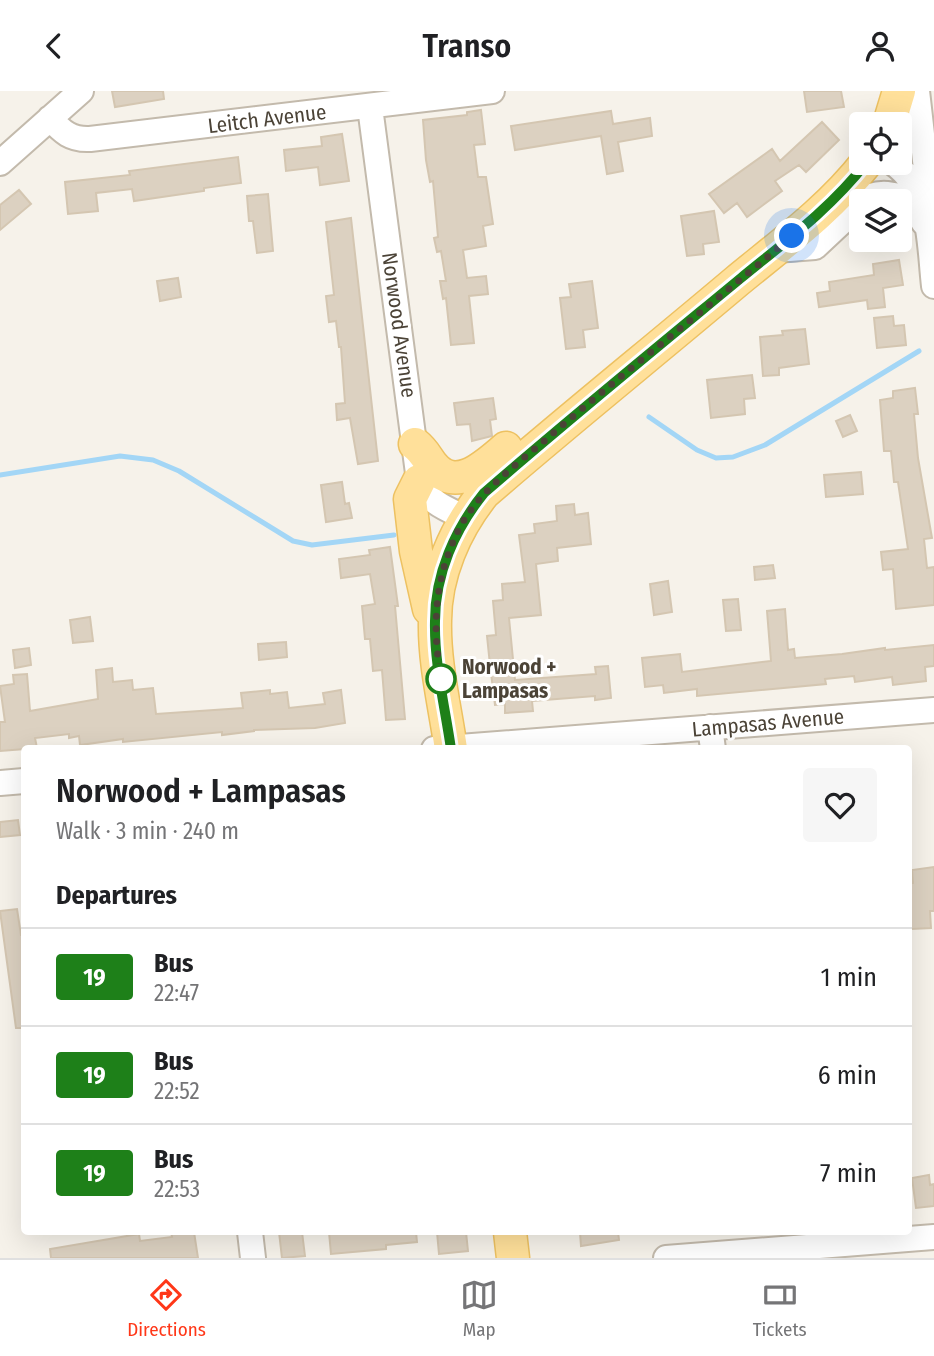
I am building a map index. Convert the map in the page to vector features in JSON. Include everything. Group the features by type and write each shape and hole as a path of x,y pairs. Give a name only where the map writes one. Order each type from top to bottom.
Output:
{"main road":[{"path":"893,112 900,91"},
{"path":"445,745 435,620 442,574 466,518 484,493 599,394 824,209 855,175"},
{"path":"415,445 426,453 433,466 446,476 474,474 562,401 599,394"},
{"path":"419,481 411,499 416,551 436,638"},
{"path":"510,1235 513,1258"}],"street":[{"path":"0,163 81,91"},
{"name":"Leitch Avenue","path":"50,118 63,133 86,139 492,91"},
{"path":"917,91 926,169 927,227"},
{"name":"Norwood Avenue","path":"370,107 419,481"},
{"path":"906,175 917,189 926,210 934,286"},
{"path":"912,206 927,227"},
{"path":"776,250 815,247 849,214"},
{"path":"419,481 430,499 466,518"},
{"name":"Lampasas Avenue","path":"542,745 712,738 934,709"},
{"path":"0,783 21,781"},
{"path":"250,1235 253,1258"},
{"path":"666,1258 775,1241 934,1237"}],"building":[{"path":"112,91 163,91 164,99 115,107"},
{"path":"804,91 841,91 844,107 807,112"},
{"path":"481,110 485,144 474,145 478,177 486,177 493,224 483,226 486,246 463,250 467,278 486,276 488,294 469,296 474,343 451,345 446,298 443,299 440,281 446,281 441,251 437,252 434,238 438,237 433,181 430,182 426,160 423,120 467,115 467,112"},
{"path":"611,111 613,124 650,118 652,136 618,142 623,171 607,174 601,136 515,150 511,126"},
{"path":"822,122 839,140 806,172 799,165 775,181 782,191 747,217 737,203 724,213 709,194 772,149 780,161"},
{"path":"342,134 349,181 320,185 318,167 286,171 284,150 322,146 321,137"},
{"path":"238,157 241,183 134,201 132,189 96,193 98,211 68,214 65,182 130,175 129,171"},
{"path":"19,190 31,204 0,230 0,205"},
{"path":"268,194 273,251 257,253 253,221 249,221 247,196"},
{"path":"714,211 719,242 703,244 704,254 687,256 681,216"},
{"path":"351,218 378,461 358,464 350,418 337,420 336,404 345,403 341,347 336,321 329,322 326,296 334,295 326,222"},
{"path":"899,260 903,285 883,288 885,307 868,309 867,300 819,307 817,293 830,291 829,282 874,275 873,264"},
{"path":"178,278 181,297 160,301 157,281"},
{"path":"592,281 598,328 583,330 585,347 566,349 560,298 571,297 569,284"},
{"path":"893,316 894,326 904,325 906,345 877,348 874,318"},
{"path":"805,329 809,364 779,368 779,375 763,376 760,337"},
{"path":"752,375 755,398 744,399 745,414 711,418 707,380"},
{"path":"915,388 918,414 914,414 918,458 932,538 924,539 927,568 934,567 934,605 896,609 893,569 883,570 881,552 908,549 898,482 894,482 891,451 884,451 880,400 893,398 893,391"},
{"path":"493,398 496,419 490,420 492,436 472,441 470,424 457,425 454,403"},
{"path":"850,415 857,431 843,437 836,421"},
{"path":"861,472 863,494 826,497 824,475"},
{"path":"342,482 345,504 349,503 352,518 326,522 321,485"},
{"path":"574,504 575,515 588,513 591,544 557,548 558,561 536,564 541,615 509,618 515,680 596,674 595,667 608,666 611,698 595,700 595,696 532,701 533,711 505,713 505,704 495,705 490,665 487,636 496,635 493,601 503,600 502,584 525,582 519,535 535,533 534,524 557,521 556,506"},
{"path":"390,547 398,606 395,606 405,719 386,720 382,670 373,671 370,639 365,639 362,606 375,604 370,574 341,578 339,559 370,555 369,550"},
{"path":"773,565 775,578 755,580 754,567"},
{"path":"668,581 672,612 654,615 650,584"},
{"path":"738,599 741,630 726,631 723,600"},
{"path":"785,609 788,650 794,649 795,658 934,645 934,666 925,667 926,681 893,685 892,677 855,682 854,676 825,679 826,684 697,696 697,689 664,693 663,685 645,687 642,658 680,654 682,672 771,661 767,611"},
{"path":"90,617 93,641 73,643 70,620"},
{"path":"286,642 287,657 259,660 258,644"},
{"path":"29,648 31,665 15,668 13,650"},
{"path":"112,668 113,682 132,680 133,690 153,688 156,714 243,708 241,693 270,690 270,694 287,692 289,708 325,704 323,693 341,690 345,723 315,728 254,730 222,735 222,732 123,742 123,739 80,745 79,736 69,738 69,734 35,738 36,745 21,745 21,749 0,751 0,722 5,722 0,686 14,684 13,675 27,674 30,711 98,699 96,670"},
{"path":"18,820 20,835 0,837 0,822"},
{"path":"934,867 934,911 930,911 931,928 912,929 912,870"},
{"path":"17,909 21,935 21,1028 16,1028 0,911"},
{"path":"929,1175 930,1185 934,1184 934,1206 916,1208 912,1178"},
{"path":"133,1235 139,1235 140,1241 194,1235 198,1258 51,1258 50,1249"},
{"path":"279,1235 302,1235 305,1256 282,1258"},
{"path":"329,1235 416,1235 417,1242 386,1245 386,1249 331,1254"},
{"path":"437,1235 466,1235 468,1251 439,1254"},
{"path":"580,1235 618,1235 619,1240 581,1246"}],"waterway":[{"path":"649,417 697,450 716,458 733,457 765,445 919,351"},
{"path":"0,475 120,456 153,460 179,471 293,541 312,545 394,535"}],"bus line":[{"name":"19","path":"450,745 435,620 442,574 459,529 470,510 484,493 599,394 824,209 855,175"}],"place":[{"name":"Norwood + Lampasas","path":"441,679"}],"route":[{"path":"441,679 435,620 442,574 459,529 470,510 484,493 599,394 792,236"}]}
